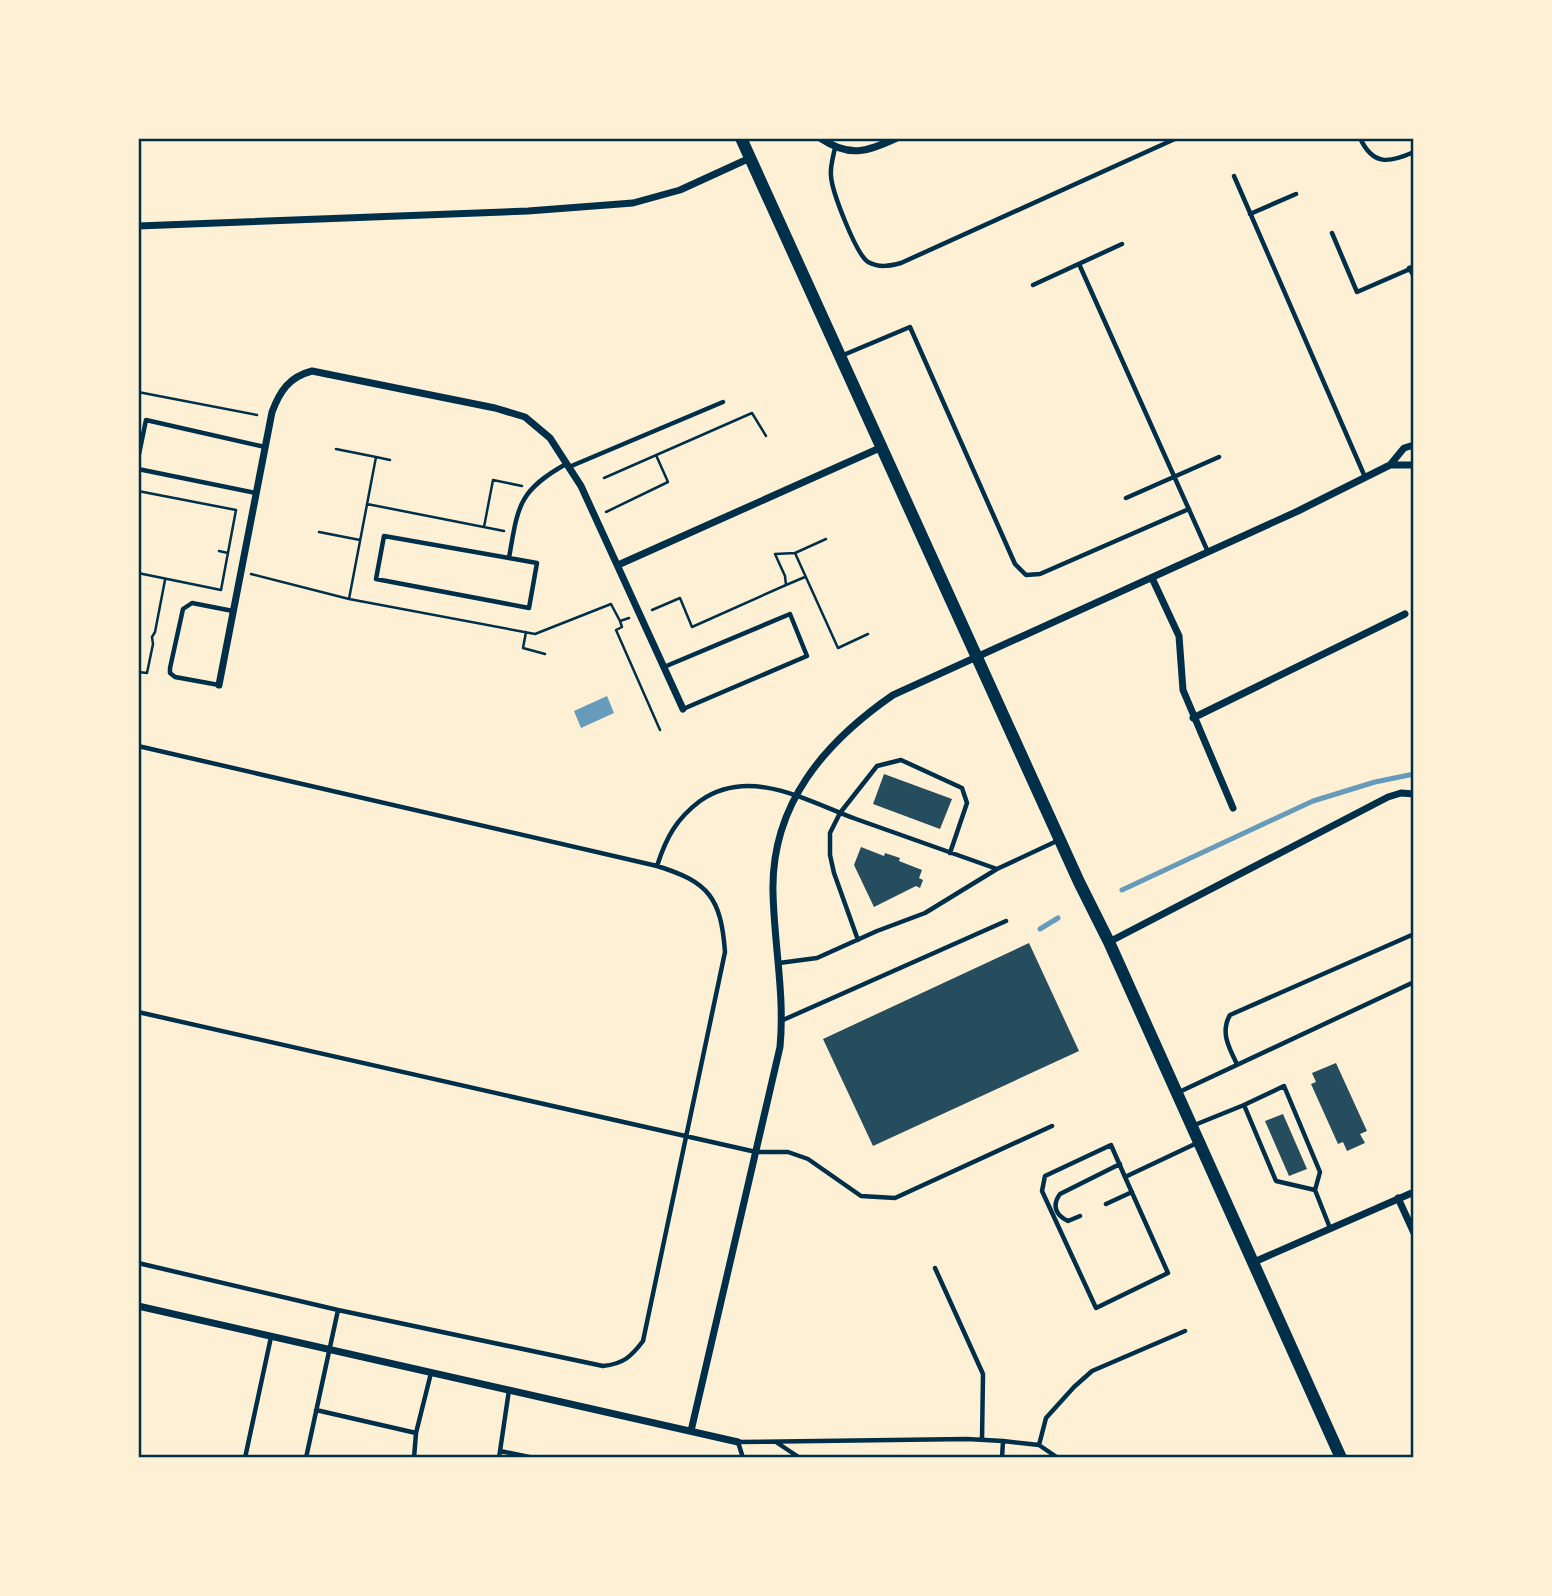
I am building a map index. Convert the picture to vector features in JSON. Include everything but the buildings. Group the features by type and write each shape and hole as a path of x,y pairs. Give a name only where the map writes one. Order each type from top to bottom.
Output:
{"main road":[{"path":"741,138 1059,839 1109,942 1341,1458"}],"street":[{"path":"820,138 845,151 866,151 897,138"},
{"path":"138,226 528,211 633,203 680,190 750,158"},
{"path":"219,685 272,412 280,390 298,374 312,371 495,408 526,417 550,438 581,486 683,709"},
{"path":"1390,466 1404,448 1414,445"},
{"path":"618,565 882,447"},
{"path":"691,1431 780,1048 783,1020 773,893 774,865 795,795 814,764 862,716 893,695 1152,578 1390,466 1414,465"},
{"path":"1152,578 1178,636 1183,691 1233,808"},
{"path":"1193,718 1405,614"},
{"path":"1109,942 1388,797 1401,793 1414,794"},
{"path":"1254,1262 1414,1192"},
{"path":"1398,1198 1414,1233"},
{"path":"138,1306 738,1442"}],"lane":[{"path":"835,148 832,186 861,256 875,265 886,266 901,263 1177,138"},
{"path":"1360,138 1366,152 1375,158 1387,161 1414,152"},
{"path":"1234,176 1366,478"},
{"path":"1250,214 1296,194"},
{"path":"1332,233 1357,292 1413,272"},
{"path":"1033,285 1122,244"},
{"path":"1079,264 1208,552"},
{"path":"840,356 910,327 1015,564 1026,575 1040,574 1189,509"},
{"path":"509,558 519,506 526,494 546,475 723,402"},
{"path":"138,459 146,420 265,447"},
{"path":"1126,498 1219,457"},
{"path":"138,469 256,493"},
{"path":"384,536 509,558 537,563 529,608 376,579 384,536"},
{"path":"219,685 175,677 170,673 170,668 183,609 187,605 192,603 233,611"},
{"path":"664,667 790,614 807,656 683,709"},
{"path":"138,746 657,866 686,875 704,888 722,922 724,952 643,1340 631,1358 603,1366 338,1310 138,1263"},
{"path":"858,940 834,873 830,855 830,833 839,813 877,766 901,760 962,788 967,803 950,853"},
{"path":"657,866 668,835 688,810 723,788 742,785 764,787 795,795 997,869"},
{"path":"779,963 817,958 925,913 997,869 1059,839"},
{"path":"783,1020 1006,921"},
{"path":"1237,1065 1227,1041 1225,1023 1230,1014 1414,934"},
{"path":"1176,1093 1414,982"},
{"path":"138,1012 756,1152 788,1152 808,1159 861,1196 895,1198 1052,1126"},
{"path":"1191,1126 1284,1086 1320,1172 1315,1190 1331,1228"},
{"path":"1244,1105 1276,1181 1315,1190"},
{"path":"1125,1177 1198,1142"},
{"path":"1111,1145 1125,1177 1168,1273 1096,1308 1042,1191 1045,1176 1111,1145"},
{"path":"1080,1216 1068,1221 1060,1217 1055,1200 1060,1194 1119,1164"},
{"path":"1106,1205 1132,1192"},
{"path":"935,1268 983,1374 982,1440"},
{"path":"306,1458 338,1310"},
{"path":"1039,1445 1046,1418 1092,1371 1185,1331"},
{"path":"244,1458 271,1337"},
{"path":"414,1458 416,1433 431,1373"},
{"path":"499,1458 509,1390"},
{"path":"316,1410 416,1433"},
{"path":"743,1458 738,1442 982,1440 1039,1445 1058,1458"},
{"path":"775,1441 800,1458"},
{"path":"1002,1458 1003,1441"},
{"path":"500,1451 534,1458"}],"path":[{"path":"138,392 257,415"},
{"path":"604,478 752,413 766,436"},
{"path":"336,449 390,460"},
{"path":"604,513 668,482 656,455"},
{"path":"349,599 376,457"},
{"path":"484,527 493,480 523,486"},
{"path":"138,491 236,510 221,590 138,573"},
{"path":"367,504 504,531"},
{"path":"320,531 360,540"},
{"path":"786,585 775,554 795,553 827,539"},
{"path":"219,551 228,553"},
{"path":"795,553 838,648 868,634"},
{"path":"225,568 349,599 535,634 611,604 622,627 616,630 660,730"},
{"path":"620,621 680,598 692,627 806,577"},
{"path":"138,672 147,673 152,637 166,579"},
{"path":"526,632 523,648 545,654"}],"water":[{"path":"607,696 614,713 581,728 574,711"}],"waterway":[{"path":"1122,890 1313,801 1375,782 1414,774"},
{"path":"1040,929 1058,918"}]}
